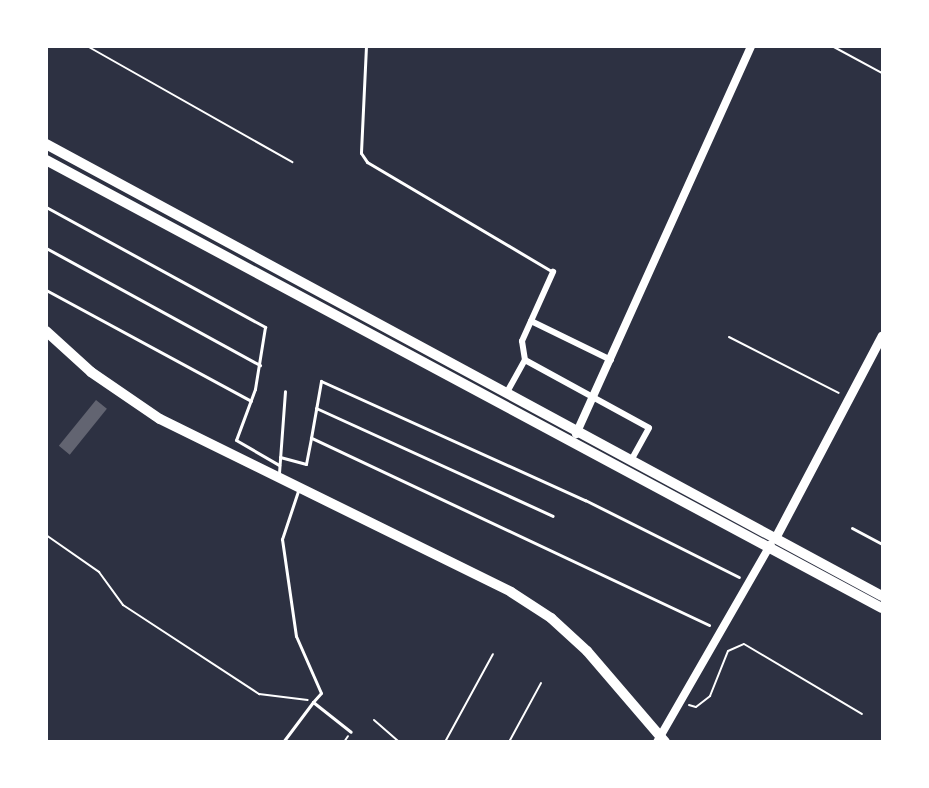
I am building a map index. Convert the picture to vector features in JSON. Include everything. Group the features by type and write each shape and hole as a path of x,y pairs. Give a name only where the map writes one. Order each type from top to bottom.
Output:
{"main road":[{"path":"46,144 285,282"},
{"path":"46,160 315,298 574,437 769,548 882,608"},
{"path":"315,298 506,395 574,437 631,461 882,596"},
{"path":"46,331 91,372 160,419 298,491 511,592 551,618 661,740"},
{"path":"775,537 882,337"}],"street":[{"path":"574,437 611,360 751,46"},
{"path":"506,395 525,360 522,341 553,272"},
{"path":"531,321 611,360"},
{"path":"525,360 649,428 631,461"},
{"path":"661,740 681,700 775,537"}],"lane":[{"path":"366,46 361,153 366,162 553,272"},
{"path":"46,207 265,327 260,365 251,401 236,440 279,465"},
{"path":"46,248 260,365"},
{"path":"46,290 251,401"},
{"path":"280,457 306,464 321,381 336,384 739,577"},
{"path":"278,481 285,391"},
{"path":"316,408 553,516"},
{"path":"311,438 709,626"},
{"path":"283,741 321,693 296,636 282,539 298,491"},
{"path":"852,528 882,544"},
{"path":"313,702 351,732"}],"path":[{"path":"87,46 292,162"},
{"path":"832,46 882,73"},
{"path":"729,337 850,398"},
{"path":"46,535 99,572 123,605 260,694 313,702"},
{"path":"681,700 696,707 710,696 728,651 744,644 862,714"},
{"path":"445,741 493,654"},
{"path":"509,741 541,683"},
{"path":"374,720 399,741"}],"building":[{"path":"96,400 107,409 70,455 59,446"}]}
